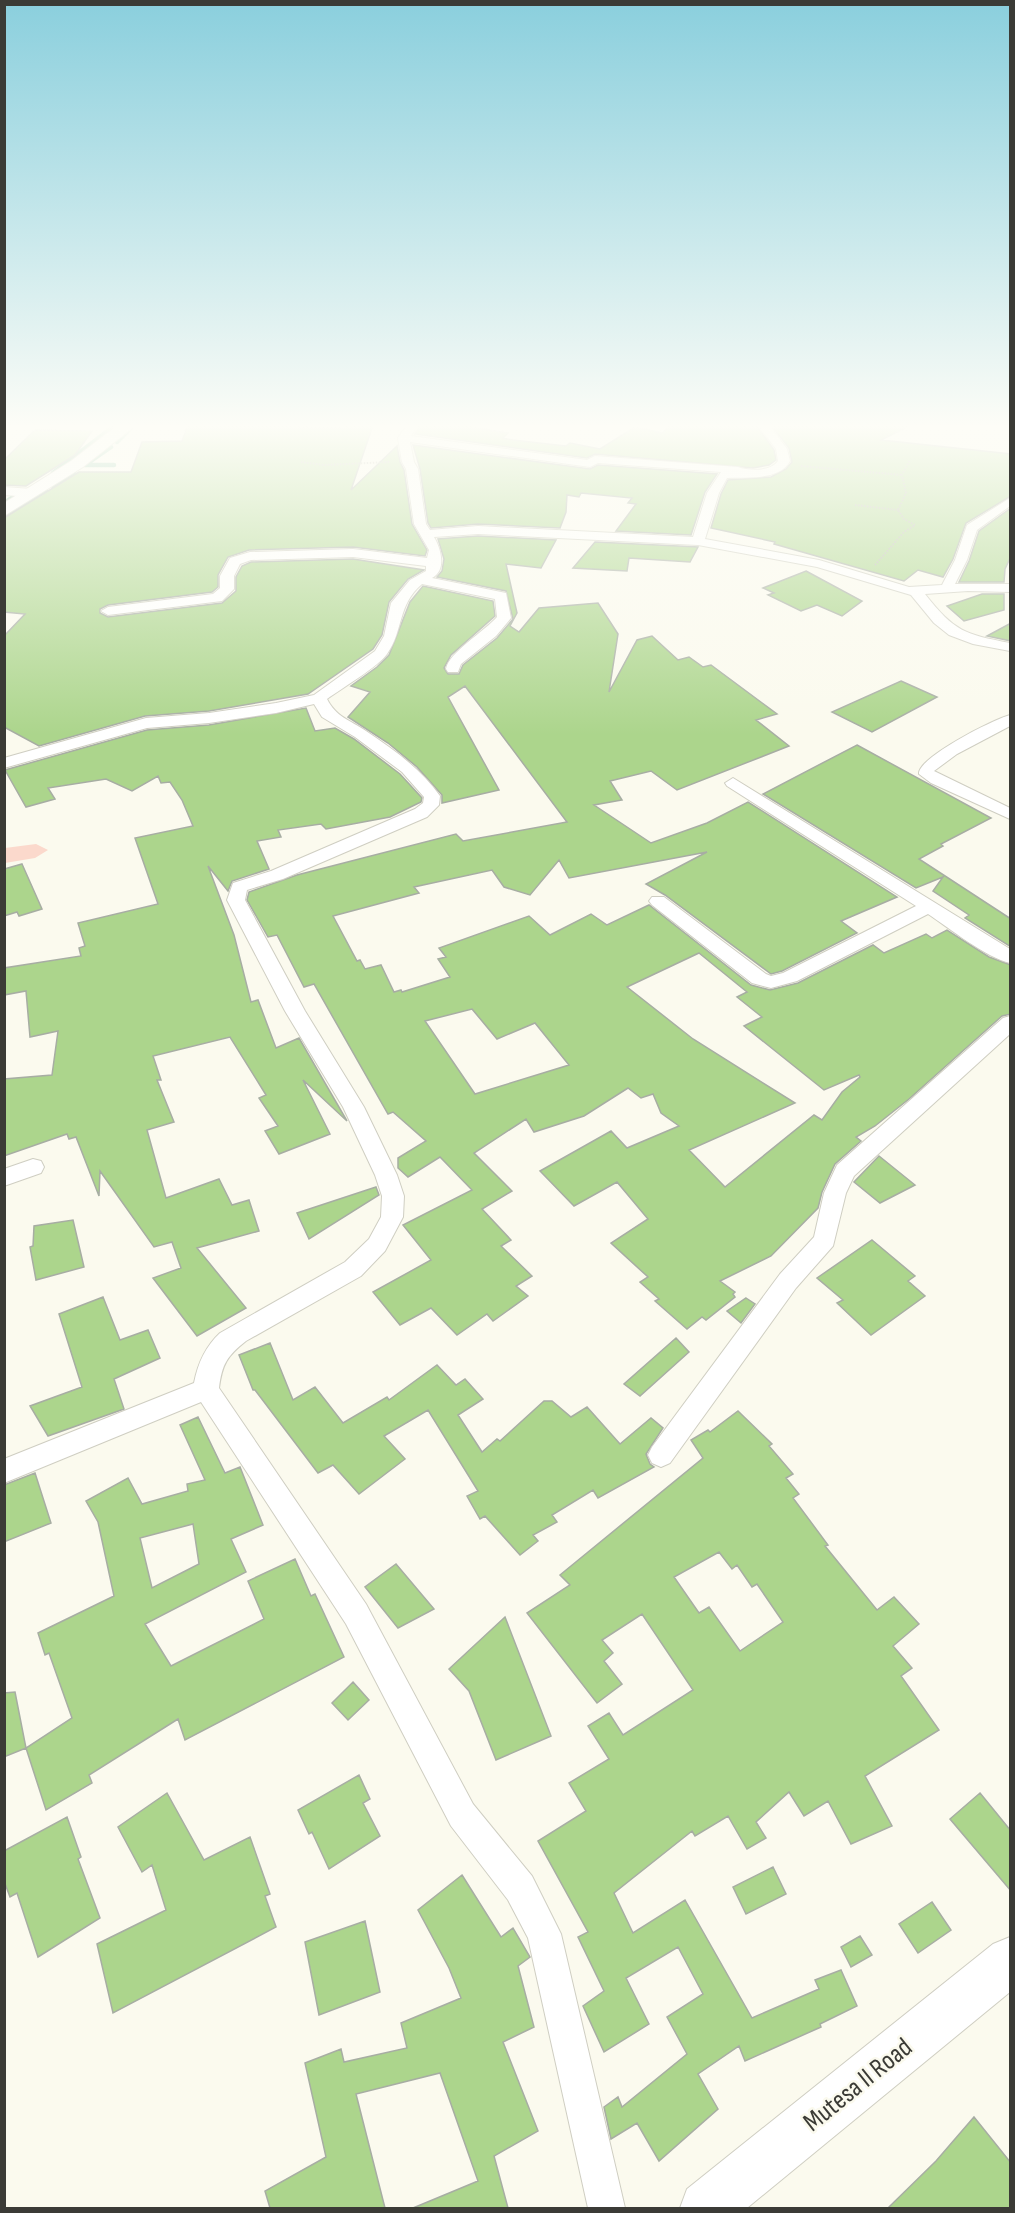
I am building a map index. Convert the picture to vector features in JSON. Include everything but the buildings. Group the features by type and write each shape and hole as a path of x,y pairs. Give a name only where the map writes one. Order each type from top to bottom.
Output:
{"street":[{"path":"4,763 146,723 210,718 276,708 319,698 380,654 391,636 394,614 405,592 432,573 435,550 423,528"},
{"path":"698,541 702,528"},
{"path":"946,589 962,560 971,528"},
{"path":"424,534 478,530 521,531 698,541 784,556 916,592 1011,588"},
{"path":"108,612 217,598 227,589 227,576 235,561 250,556 353,553 435,563"},
{"path":"420,580 501,596 504,618 491,633 454,662 453,669"},
{"path":"916,592 946,627 960,635 979,641 1011,647"},
{"path":"319,698 327,714 360,734 408,769 432,796 431,805 421,813 359,841 277,876 239,887 236,900 295,1011 353,1107 393,1196 392,1217 378,1245 353,1269 237,1334 220,1347 210,1363 206,1389 233,1433 356,1614 462,1815 520,1888 544,1934 606,2208"},
{"path":"1011,720 944,757 926,770 927,774 937,780 1011,813"},
{"path":"733,783 972,935 1011,957"},
{"path":"658,901 759,979 771,982 790,977 929,906"},
{"path":"661,1455 788,1281 825,1240 836,1193 845,1171 1011,1023"},
{"path":"4,1178 33,1167"},
{"path":"4,1471 206,1389"},
{"name":"Mutesa II Road","path":"706,2208 1011,1961"}],"path":[{"path":"869,579 872,568 909,528"}],"shaded area":[{"path":"36,844 48,850 35,858 5,863 5,848"}]}
